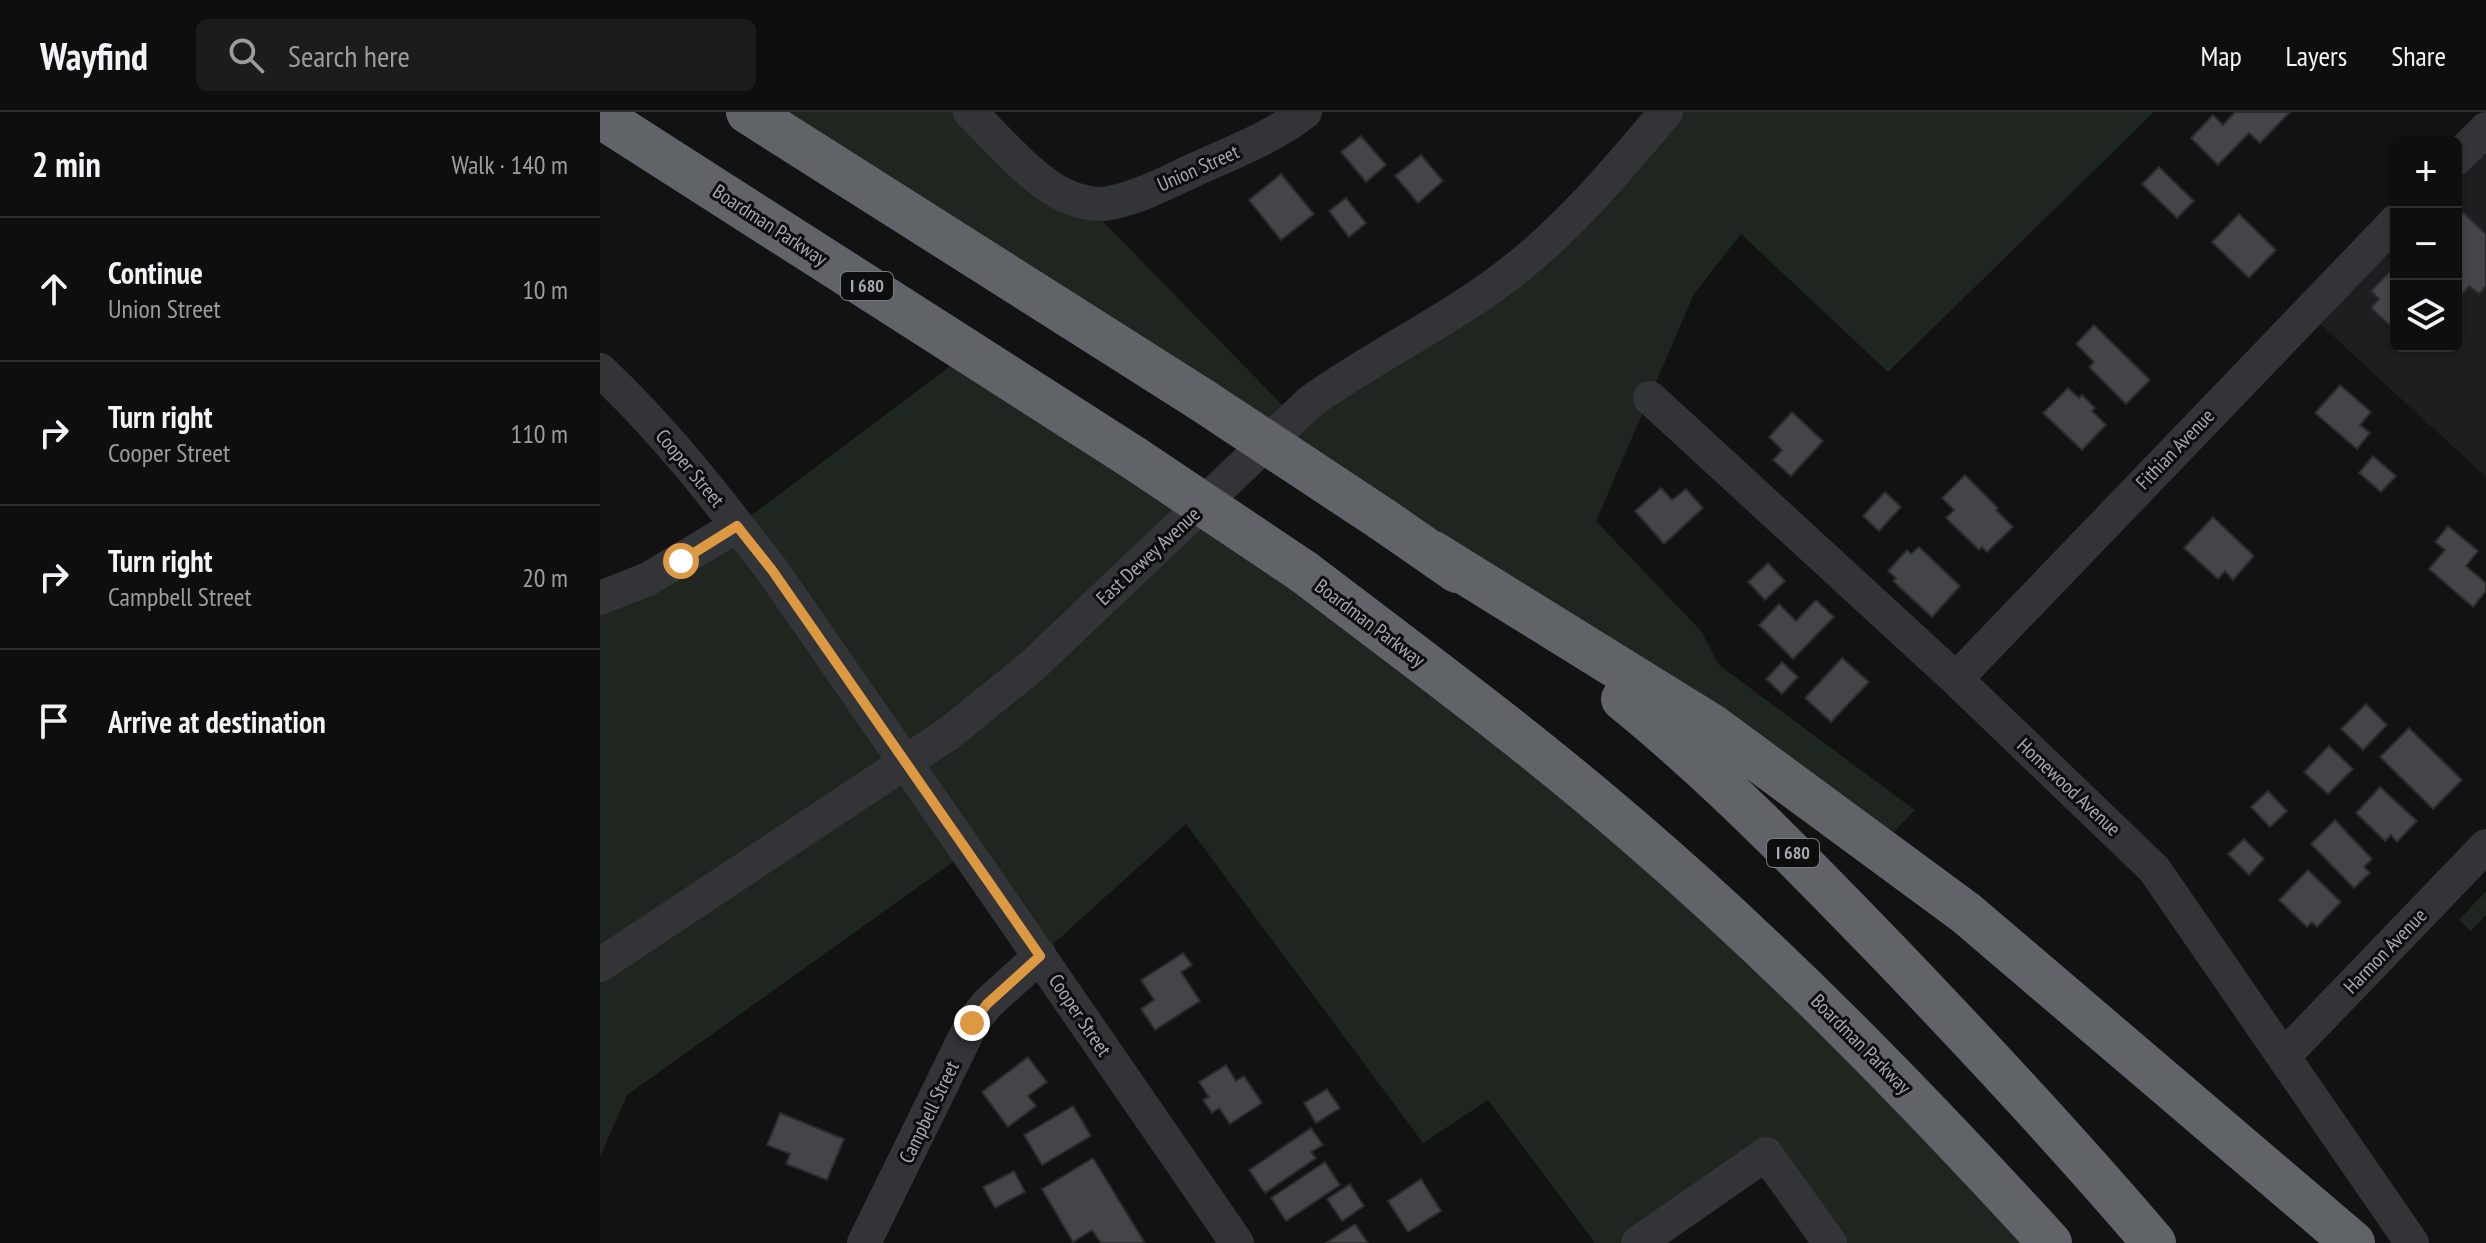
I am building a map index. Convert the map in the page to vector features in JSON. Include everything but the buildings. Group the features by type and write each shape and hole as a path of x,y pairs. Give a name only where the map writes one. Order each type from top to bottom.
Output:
{"highway":[{"name":"I 680","path":"748,112 1202,400 1433,553 1536,629 1670,737 1787,847 1968,1036 2154,1243"},
{"name":"Boardman Parkway","path":"600,116 1134,458 1304,572 1535,748 1738,924 1856,1037 2050,1243"},
{"path":"1433,553 1712,726 1966,913 2353,1243"}],"street":[{"name":"Union Street","path":"970,112 1039,178 1061,194 1084,202 1107,204 1143,193 1285,117"},
{"name":"East Dewey Avenue","path":"600,965 842,806 960,724 1031,667 1310,402 1467,304 1518,267 1564,227 1666,112"},
{"path":"2462,153 2486,129"},
{"name":"Fithian Avenue","path":"1956,679 2390,227"},
{"name":"Cooper Street","path":"600,370 672,444 772,570 1237,1243"},
{"name":"Homewood Avenue","path":"1650,398 1956,679 2154,869 2412,1243"},
{"path":"600,598 648,579 737,526"},
{"name":"Harmon Avenue","path":"2284,1056 2486,846"},
{"name":"Campbell Street","path":"864,1243 972,1023 987,1004 1040,956"},
{"path":"1638,1243 1766,1154 1830,1243"}],"shaded area":[{"path":"748,112 970,112 1084,202 1294,417 1467,304 1666,112 2154,112 1888,372 1741,234 1694,294 1596,521 1701,631 1719,665 1915,810 1878,848"},
{"path":"2486,129 2486,477 2307,312 2390,227 2390,352 2462,352 2462,153"},
{"path":"969,352 1535,748 2050,1243 1830,1243 1765,1154 1638,1243 1595,1243 1488,1100 1423,1143 1186,824 1040,956 967,852 627,1095 600,1157 600,598 737,526"},
{"path":"2486,891 2486,915 2471,931 2459,920"}],"route":[{"path":"681,561 737,526 772,570 1040,956 987,1004 972,1023"}]}
